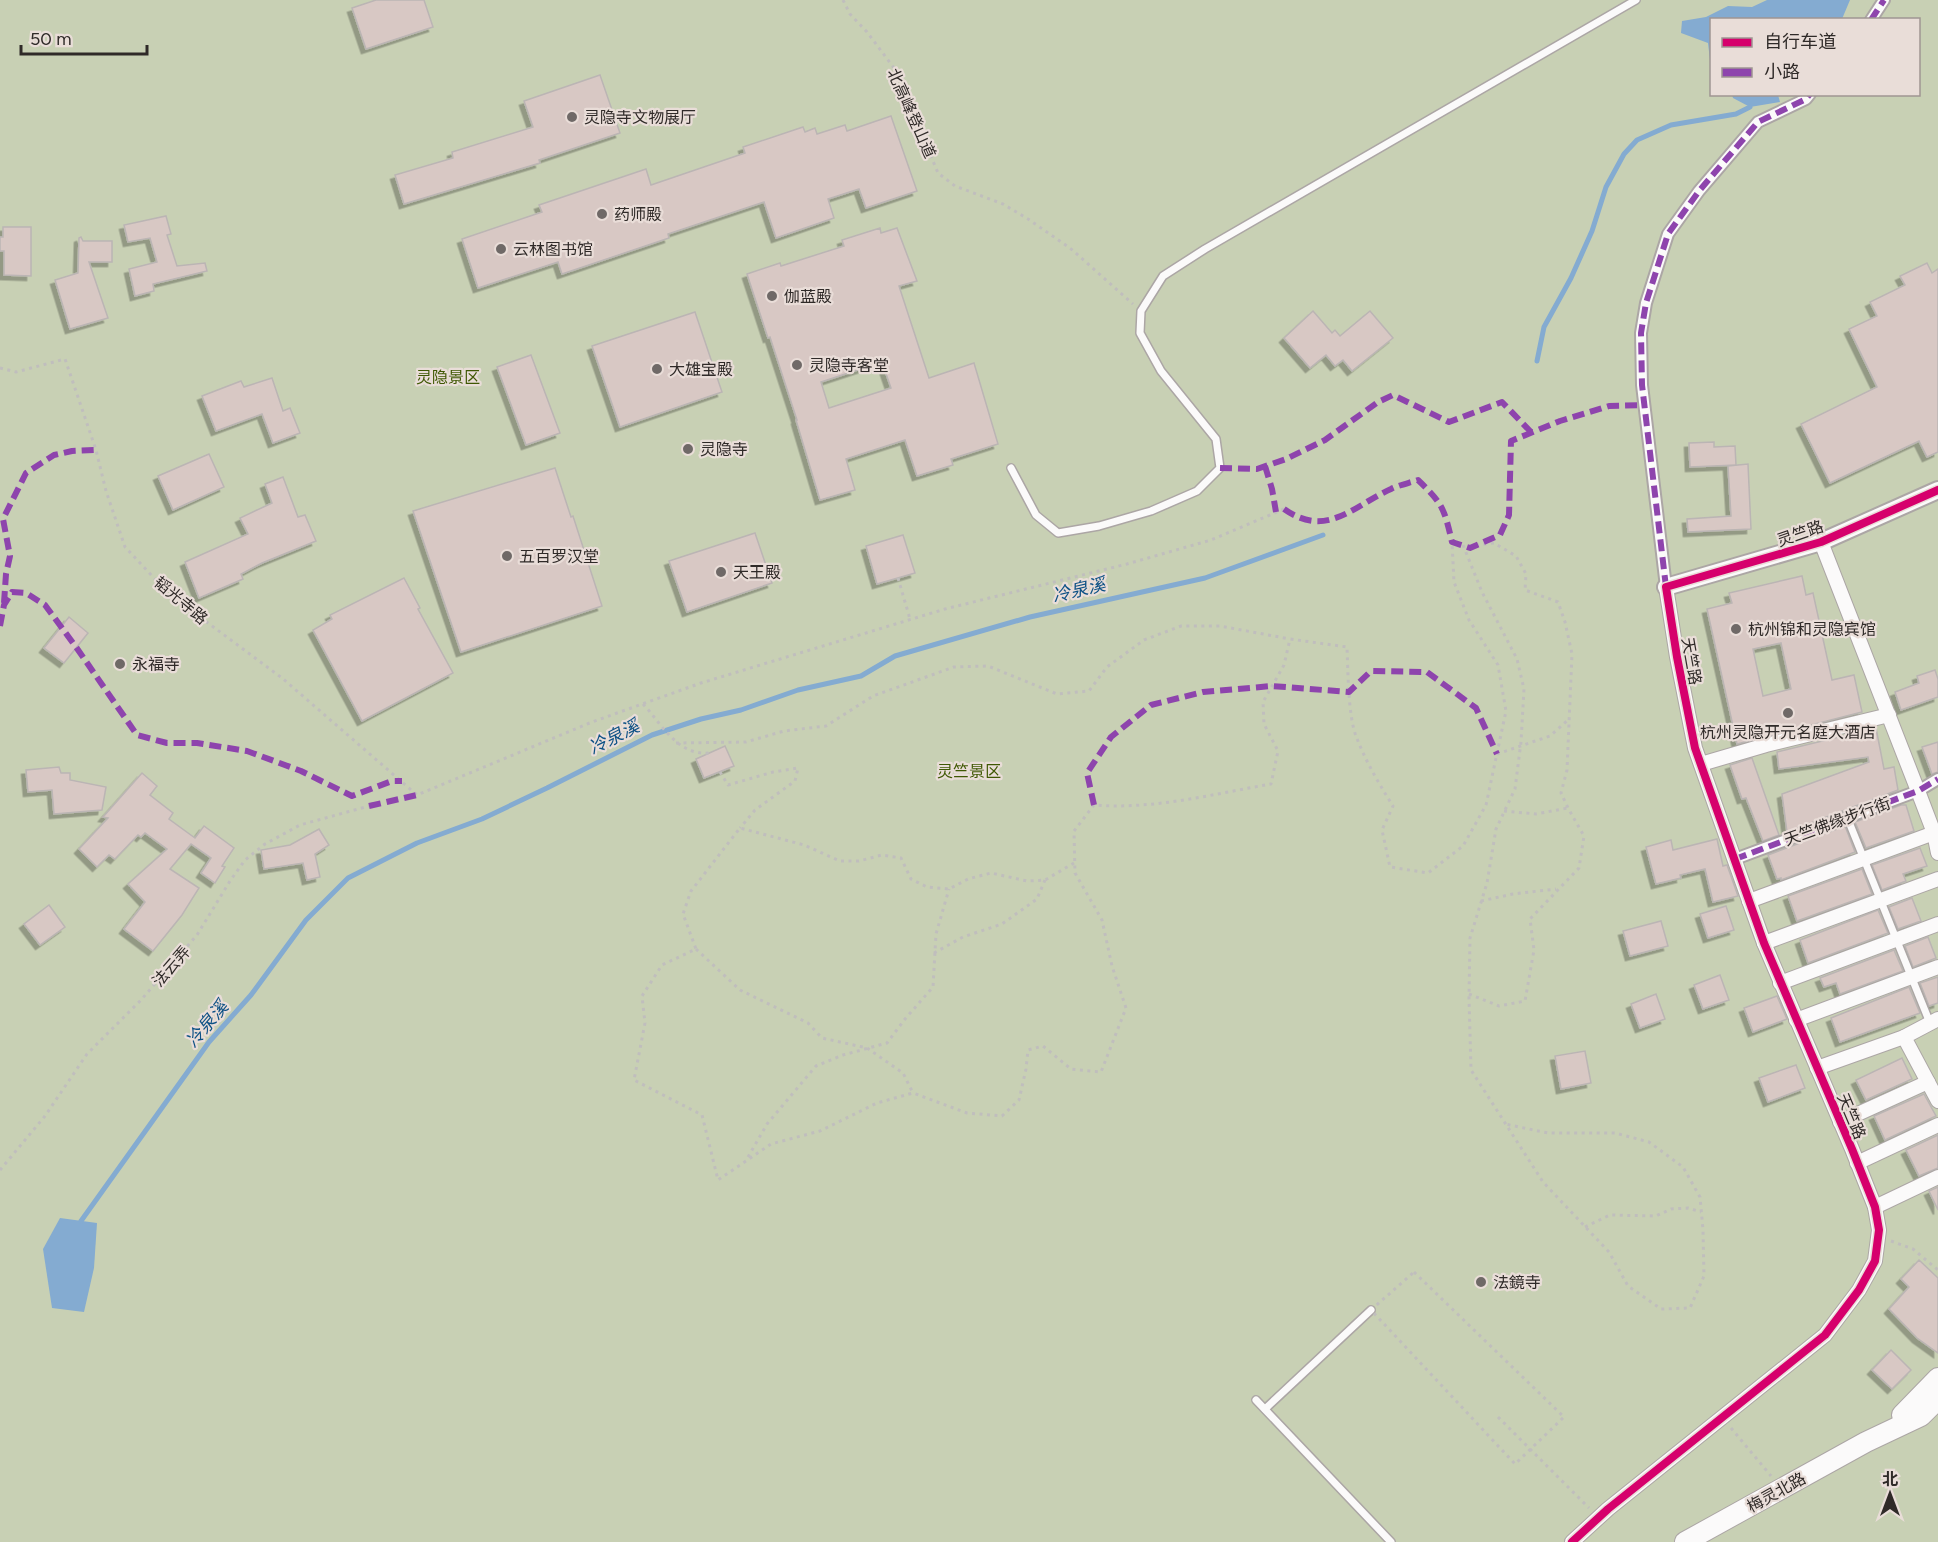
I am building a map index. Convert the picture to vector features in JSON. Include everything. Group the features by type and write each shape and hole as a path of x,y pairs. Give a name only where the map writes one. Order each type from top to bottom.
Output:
{"main road":[{"name":"梅灵北路","path":"1866,1442 1908,1410 1938,1378"},
{"name":"梅灵北路","path":"1685,1542 1866,1442 1921,1416 1938,1398"}],"street":[{"path":"1871,18 1884,0"},
{"path":"1666,587 1642,385 1641,333 1646,303 1668,234 1699,191 1758,122 1808,96"},
{"name":"灵竺路","path":"1666,587 1821,542 1938,490"},
{"path":"1821,542 1918,790 1934,833 1938,853"},
{"name":"天竺路","path":"1572,1542 1598,1518 1825,1335 1859,1290 1875,1261 1879,1230 1875,1207 1857,1162 1764,943 1695,748 1666,587"},
{"path":"1701,764 1766,745 1889,716"},
{"name":"天竺佛缘步行街","path":"1735,859 1918,790 1938,779"},
{"path":"1749,902 1934,833"},
{"path":"1764,943 1938,879"},
{"path":"1780,983 1938,924"},
{"path":"1796,1020 1938,967"},
{"path":"1817,1068 1904,1037 1934,1021"},
{"path":"1904,1037 1938,1101"},
{"path":"1840,1122 1928,1082"},
{"path":"1857,1162 1938,1125"},
{"path":"1875,1207 1938,1177"}],"lane":[{"path":"1011,468 1036,515 1058,533 1099,526 1151,511 1197,491 1220,468 1216,439 1161,371 1140,333 1141,311 1163,276 1205,249 1636,0"},
{"path":"1847,817 1895,940 1934,1021"},
{"path":"1265,1409 1371,1311"},
{"path":"1256,1400 1391,1542"}],"path":[{"path":"710,753 703,754 676,743 643,704 701,683 910,618 1127,564 1211,540 1284,509"},
{"path":"676,743 746,742 784,731 826,726 873,696 954,667 988,666 1057,694 1089,691 1107,667 1144,640 1180,626 1220,626 1347,647 1349,692 1355,734 1378,783 1393,806 1382,830 1390,867 1428,873 1463,846 1486,805 1506,711 1498,665 1469,620 1454,582 1452,542"},
{"path":"1469,994 1499,1006 1525,1002 1534,950 1530,919 1579,868 1584,836 1562,793 1567,770 1572,654 1558,602 1525,590 1526,574 1516,556 1494,543 1477,545"},
{"path":"1463,545 1482,592 1517,659 1524,689 1515,789 1496,829 1487,883 1470,938 1471,1070 1505,1124 1544,1182 1609,1252 1628,1286 1661,1309 1690,1308 1704,1276 1701,1212 1700,1197 1683,1167 1649,1142 1616,1133 1548,1133 1505,1124"},
{"path":"898,578 910,618"},
{"path":"696,949 662,965 642,996 645,1023 634,1080 702,1115 718,1180 771,1143 820,1131 878,1103 914,1093 967,1113 1002,1116 1019,1100 1028,1050 1043,1046 1071,1069 1101,1072 1126,1008 1112,966 1102,920 1075,873 1074,831 1094,805 1120,807 1155,804 1270,783 1278,751 1264,724 1263,702 1284,665 1290,639"},
{"path":"1497,754 1550,736 1569,719"},
{"path":"720,772 728,786 773,772 798,768 795,781 755,810 691,891 683,914 696,949 740,990 808,1023 822,1038 867,1048 903,1074 914,1093"},
{"path":"1504,811 1536,814 1568,808"},
{"path":"740,828 804,845 840,861 859,861 882,855 901,858 911,879 927,887 949,889 968,879 991,873 1027,881 1045,880 1074,863"},
{"path":"934,953 963,937 1002,924 1036,899 1045,880"},
{"path":"748,1159 767,1124 816,1066 887,1043 933,987 936,934 949,889"},
{"path":"1481,901 1513,894 1558,889"},
{"path":"1584,1227 1610,1215 1656,1216 1671,1209 1688,1208 1701,1212"},
{"path":"1878,1237 1913,1249 1938,1270"},
{"path":"1414,1272 1564,1417 1531,1450 1515,1464 1371,1311 1414,1272"},
{"path":"1498,1417 1598,1518"},
{"path":"1722,1417 1782,1489"}],"green space":[{"name":"灵竺景区","path":"0,0 1938,0 1938,1542 0,1542"}],"water":[{"path":"1767,0 1850,0 1842,18 1710,18 1710,60 1708,43 1681,33 1682,21 1706,17 1728,6 1752,7"},
{"path":"1732,96 1778,96 1780,102 1750,107"},
{"path":"60,1218 97,1223 94,1268 84,1312 52,1308 43,1249"}],"building":[{"path":"376,0 424,0 433,27 366,49 352,8"},
{"path":"600,75 620,133 539,160 540,163 404,204 395,175 453,158 452,152 533,127 524,101"},
{"path":"891,116 917,191 866,208 859,189 828,199 834,218 776,238 764,202 668,234 669,238 562,274 558,262 478,288 462,239 542,212 539,205 646,169 651,185 745,153 743,147 803,127 805,132 815,128 817,134 845,125 847,131"},
{"path":"166,216 171,234 167,235 177,266 205,263 207,271 153,284 154,291 135,296 129,269 157,262 150,238 128,242 124,225"},
{"path":"3,227 31,227 31,276 4,275 4,251 0,251"},
{"path":"880,228 881,233 897,228 917,281 899,286 929,378 974,363 998,444 951,459 953,465 917,476 905,440 846,459 855,490 820,500 797,420 747,274 844,246 842,240","holes":["882,362 891,388 829,408 821,382"]},
{"path":"81,237 83,241 112,241 112,262 89,262 108,318 70,329 55,280 78,273 79,238"},
{"path":"1927,263 1932,273 1938,269 1938,452 1927,457 1919,441 1830,483 1801,424 1877,387 1849,329 1877,316 1870,302 1905,285 1900,276"},
{"path":"1313,311 1332,333 1335,330 1340,336 1370,311 1393,338 1352,371 1343,360 1335,366 1326,355 1310,368 1284,338"},
{"name":"大雄宝殿","path":"695,312 722,392 620,427 592,346"},
{"path":"531,355 560,433 526,445 497,367"},
{"path":"272,378 283,411 290,408 300,433 273,443 262,414 216,431 202,396 241,381 244,387"},
{"path":"1714,442 1714,447 1735,446 1736,465 1690,467 1689,443"},
{"path":"209,454 224,487 173,510 158,476"},
{"path":"1748,464 1751,529 1688,532 1687,519 1731,516 1728,466"},
{"name":"五百罗汉堂","path":"555,468 602,606 461,652 413,511"},
{"path":"283,477 298,517 305,515 316,541 262,563 241,574 243,579 199,598 185,562 248,534 240,518 272,503 265,484"},
{"name":"天王殿","path":"755,533 772,583 687,612 669,561"},
{"path":"903,535 915,573 877,584 866,546"},
{"path":"1802,576 1806,595 1813,593 1832,680 1854,675 1862,712 1737,744 1707,609 1732,603 1729,593","holes":["1781,643 1791,689 1763,696 1753,649"]},
{"path":"404,578 453,673 362,721 313,630 332,619 330,615"},
{"path":"69,617 88,633 64,663 44,648"},
{"path":"1935,670 1938,679 1938,697 1901,710 1895,692 1919,683 1917,676"},
{"path":"1876,728 1884,769 1894,767 1898,790 1787,832 1782,794 1869,762 1868,757 1779,769 1777,752"},
{"path":"1938,742 1938,772 1932,774 1922,747"},
{"path":"725,746 734,766 704,778 696,759"},
{"path":"1752,758 1779,835 1763,841 1746,798 1742,799 1730,765"},
{"path":"59,767 61,773 70,773 70,780 106,787 102,810 54,814 52,790 28,792 26,770"},
{"path":"142,773 157,786 150,795 173,813 169,819 195,838 204,826 234,848 222,866 225,867 215,883 201,873 211,858 191,844 170,869 199,888 182,915 153,951 124,929 145,902 128,884 167,849 145,833 141,837 138,835 115,859 109,855 97,867 79,849 108,818 103,817"},
{"path":"1906,805 1914,831 1866,848 1855,822"},
{"path":"1845,826 1855,852 1781,880 1781,878 1777,879 1768,855"},
{"path":"319,829 329,845 315,854 320,877 307,880 303,863 264,869 261,850 290,845"},
{"path":"1717,839 1723,866 1727,865 1738,896 1713,902 1705,869 1656,884 1646,847 1671,840 1673,850"},
{"path":"1920,848 1927,866 1903,874 1906,881 1882,890 1872,865"},
{"path":"1862,869 1872,894 1797,921 1788,896"},
{"path":"1912,898 1921,921 1898,929 1889,907"},
{"path":"49,905 65,927 40,945 24,924"},
{"path":"1726,906 1734,930 1708,938 1700,914"},
{"path":"1878,910 1888,933 1808,963 1800,940"},
{"path":"1661,921 1668,946 1630,956 1623,931"},
{"path":"1928,937 1936,958 1913,967 1905,946"},
{"path":"1894,950 1903,971 1840,994 1836,983 1824,987 1820,978"},
{"path":"1720,975 1729,1000 1703,1009 1694,985"},
{"path":"1938,977 1938,1003 1929,1006 1920,983"},
{"path":"1909,987 1920,1013 1840,1042 1831,1018"},
{"path":"1656,994 1665,1019 1640,1028 1631,1004"},
{"path":"1777,996 1787,1019 1753,1032 1744,1008"},
{"path":"1585,1051 1591,1083 1561,1089 1555,1056"},
{"path":"1902,1058 1912,1079 1866,1100 1856,1080"},
{"path":"1796,1065 1805,1088 1768,1102 1759,1078"},
{"path":"1924,1094 1936,1116 1885,1140 1874,1116"},
{"path":"1938,1135 1938,1168 1919,1176 1906,1150"},
{"path":"1938,1187 1938,1210 1929,1191"},
{"path":"1919,1260 1938,1278 1938,1353 1917,1338 1889,1309 1909,1287 1901,1279"},
{"path":"1891,1350 1911,1370 1892,1389 1872,1370"}],"waterway":[{"path":"1537,361 1544,327 1571,278 1592,231 1606,187 1624,154 1637,140 1671,125 1736,114 1750,107"},
{"name":"冷泉溪","path":"81,1221 209,1042 251,995 306,920 348,878 417,843 482,819 652,735 701,719 741,710 798,690 861,676 895,656 1030,617 1205,578 1323,535"}],"marked path":[{"path":"1872,18 1884,0"},
{"path":"1666,587 1642,385 1641,333 1646,303 1668,234 1699,191 1758,122 1808,96"},
{"path":"1220,468 1257,469 1286,459 1325,440 1378,402 1393,395 1449,422 1502,402 1531,432"},
{"path":"1284,509 1299,517 1314,521 1327,520 1352,511 1394,488 1418,480 1441,507 1452,542 1470,548 1500,535 1509,515 1511,441 1560,421 1609,406 1644,405"},
{"path":"4,603 10,556 3,519 26,473 54,455 72,451 96,450"},
{"path":"1265,466 1276,512"},
{"path":"0,626 4,605 12,592 26,593 45,605 137,735 167,743 197,743 247,751 301,771 352,796 392,781 402,781"},
{"path":"1094,805 1087,773 1111,737 1151,705 1203,692 1272,686 1349,692 1371,671 1427,672 1476,708 1497,754"},
{"path":"1735,859 1918,791 1938,779"},
{"path":"369,806 417,795"}],"cycle path":[{"path":"1572,1542 1608,1509 1825,1335 1859,1290 1875,1261 1879,1230 1875,1207 1852,1149 1764,943 1695,748 1666,587 1821,542 1938,490"}],"place":[{"name":"灵隐寺文物展厅","path":"572,117"},
{"name":"药师殿","path":"602,214"},
{"name":"云林图书馆","path":"501,249"},
{"name":"伽蓝殿","path":"772,296"},
{"name":"灵隐寺客堂","path":"797,365"},
{"name":"大雄宝殿","path":"657,369"},
{"name":"灵隐寺","path":"688,449"},
{"name":"五百罗汉堂","path":"507,556"},
{"name":"天王殿","path":"721,572"},
{"name":"杭州锦和灵隐宾馆","path":"1736,629"},
{"name":"永福寺","path":"120,664"},
{"name":"杭州灵隐开元名庭大酒店","path":"1788,713"},
{"name":"法鏡寺","path":"1481,1282"}],"park label":[{"name":"灵隐景区","path":"448,377"}]}
